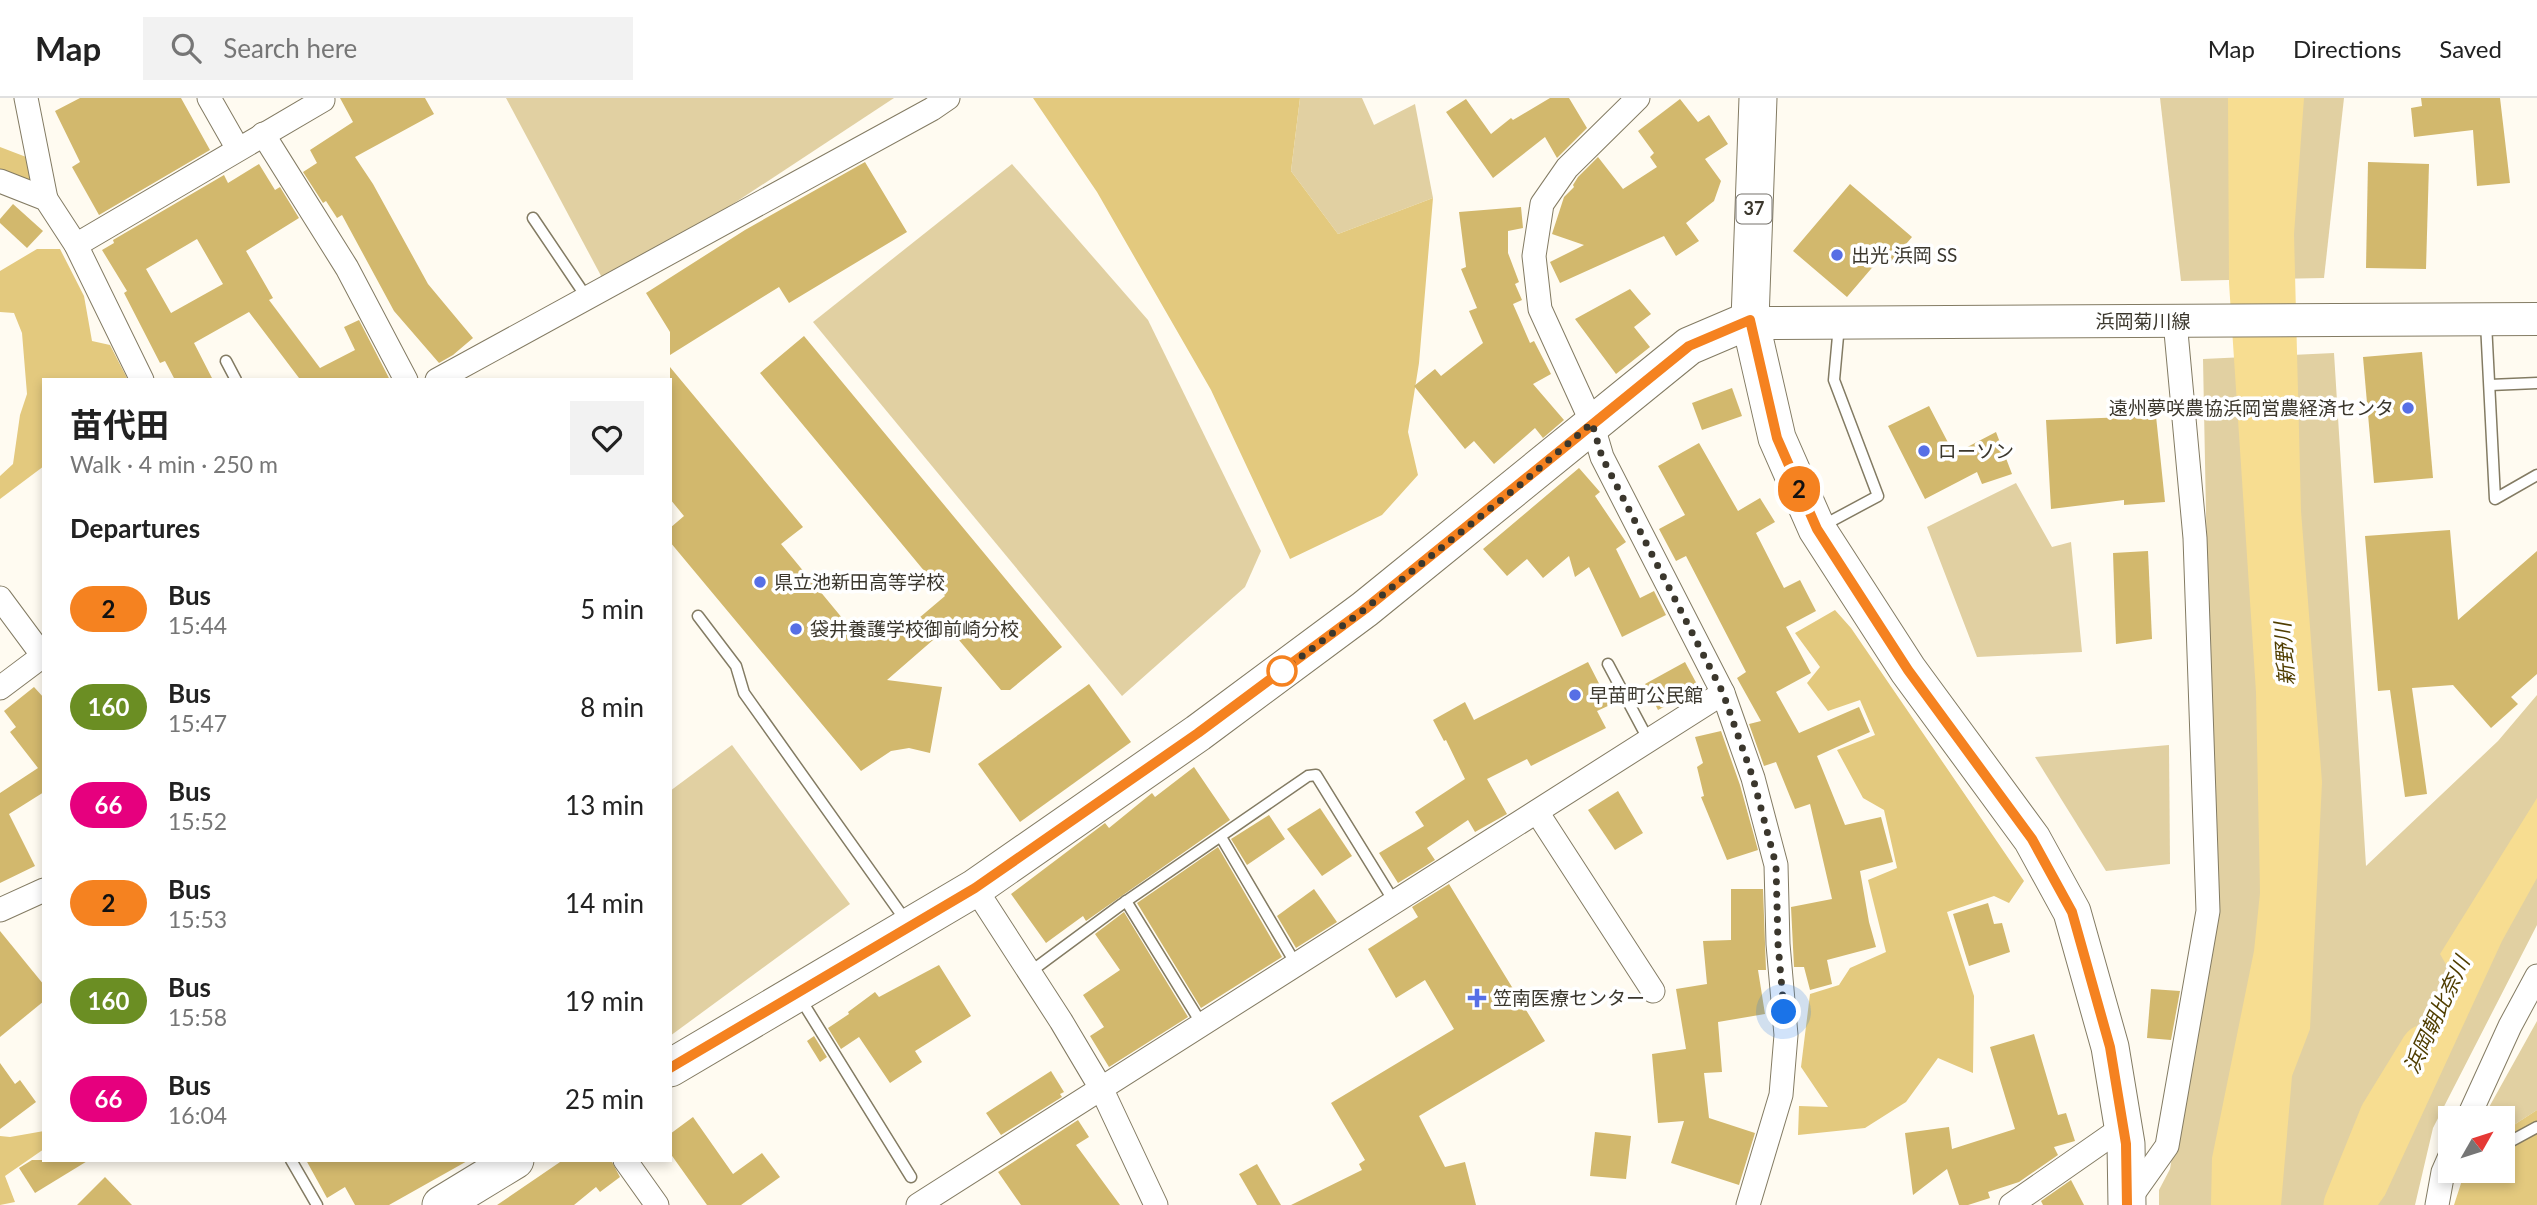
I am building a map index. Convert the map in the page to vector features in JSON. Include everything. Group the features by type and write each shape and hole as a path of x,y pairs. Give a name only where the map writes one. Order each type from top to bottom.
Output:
{"main road":[{"name":"37","path":"1758,98 1750,320 1777,438 1817,529 1908,670 2032,839 2072,912 2110,1047 2123,1128 2127,1204"},
{"name":"浜岡菊川線","path":"1750,320 1765,323 2537,319"},
{"path":"672,1067 975,888 1198,733 1365,609 1689,346 1750,320"},
{"path":"441,1205 512,1162"}],"street":[{"path":"26,98 46,199 76,245 141,378"},
{"path":"209,98 238,149"},
{"path":"1637,98 1567,168 1542,204 1534,256 1540,309 1592,423 1602,457 1723,693 1753,778 1776,865 1778,944 1786,1035 1781,1095 1748,1205"},
{"path":"76,245 323,100"},
{"path":"441,378 936,102"},
{"path":"263,134 346,268 405,378"},
{"path":"0,181 46,199"},
{"path":"2127,1204 2167,1146 2207,911 2195,538 2181,321"},
{"path":"0,598 42,653"},
{"path":"0,688 42,657"},
{"path":"918,1205 1723,693"},
{"path":"1537,812 1653,991"},
{"path":"975,888 1102,1090 1156,1205"},
{"path":"0,911 42,891"},
{"path":"2473,1106 2510,1026 2537,976"},
{"path":"2011,1205 2123,1128"},
{"path":"626,1162 657,1205"},
{"path":"2437,1205 2442,1183"}],"lane":[{"path":"533,218 587,298"},
{"path":"2486,320 2495,499 2537,475"},
{"path":"1817,529 1878,496 1834,380 1839,322"},
{"path":"226,361 235,378"},
{"path":"2490,385 2537,383"},
{"path":"698,616 737,666 744,694 910,926"},
{"path":"1608,664 1649,741"},
{"path":"1030,972 1126,901 1308,776 1316,775 1395,903"},
{"path":"1221,836 1297,966"},
{"path":"1126,901 1203,1026"},
{"path":"797,993 911,1177"},
{"path":"2515,1139 2537,1127"},
{"path":"292,1162 317,1205"}],"shaded area":[{"path":"506,98 894,98 607,287"},
{"path":"1033,98 1300,98 1291,171 1338,234 1433,198 1419,363 1408,432 1418,475 1382,515 1290,559 1211,390 1097,192"},
{"path":"1300,98 1362,98 1374,125 1415,104 1433,198 1338,234 1291,171"},
{"path":"2160,98 2344,98 2324,278 2181,281"},
{"path":"0,147 34,160 40,192 0,174"},
{"path":"1012,164 1148,320 1261,551 1245,587 1122,696 813,322"},
{"path":"37,249 60,249 84,296 92,341 110,345 127,378 42,378 42,468 0,499 0,476 13,464 20,415 27,394 22,333 14,313 0,312 0,271"},
{"path":"2334,353 2366,866 2498,741 2537,695 2537,925 2444,1106 2438,1106 2438,1118 2433,1128 2415,1205 2159,1205 2159,1190 2170,1169 2193,1034 2213,871 2203,359"},
{"path":"2016,483 2052,547 2071,542 2082,652 1977,657 1927,527"},
{"path":"1835,610 1851,628 2024,881 2009,903 1994,896 1947,912 1974,996 1973,1073 1938,1058 1906,1102 1865,1128 1798,1135 1799,1106 1828,1107 1801,1067 1810,994 1839,985 1850,968 1886,952 1868,880 1897,868 1884,810 1863,798 1837,750 1875,735 1860,700 1828,711 1807,683 1820,667 1795,633"},
{"path":"732,745 850,904 672,1035 672,790"},
{"path":"2169,745 2170,864 2106,871 2035,757"},
{"path":"2537,1021 2537,1110 2515,1124 2515,1106 2490,1106"},
{"path":"2537,1110 2537,1205 2454,1205 2461,1183 2515,1183 2515,1124"},
{"path":"42,1131 42,1150 5,1176 15,1202 0,1205 0,1136"}],"water":[{"name":"新野川","path":"2228,98 2304,98 2294,234 2301,511 2322,782 2310,1029 2292,1076 2281,1205 2211,1205 2212,1158 2254,951 2260,893 2256,692 2229,283"},
{"path":"2537,798 2537,878 2502,941 2385,1195 2378,1205 2354,1205 2390,1107 2448,968 2440,954"}],"building":[{"path":"80,98 181,98 210,150 99,215 72,167 80,162 55,111"},
{"path":"340,98 425,98 434,114 355,157 373,184 428,284 473,338 439,363 394,311 342,215 337,218 326,201 323,203 303,172 317,163 310,150 353,122"},
{"path":"1550,98 1569,98 1587,128 1557,158 1545,137 1493,178 1446,112 1466,99 1491,134 1511,118 1513,120"},
{"path":"2421,98 2500,98 2510,183 2477,186 2473,130 2414,137 2411,108 2422,106"},
{"path":"1680,99 1698,122 1709,115 1728,144 1705,159 1721,181 1714,201 1686,223 1699,241 1676,256 1664,236 1560,283 1550,262 1584,245 1552,234 1564,197 1574,187 1578,177 1598,157 1623,189 1657,167 1650,157 1654,153 1638,131"},
{"path":"865,162 907,232 789,303 779,287 670,355 670,332 646,293 745,230"},
{"path":"2368,162 2429,164 2426,269 2366,268"},
{"path":"259,164 275,190 280,187 299,218 246,251 273,298 269,300 320,368 355,350 344,327 359,320 389,378 299,378 249,312 194,343 212,378 174,378 165,361 160,363 124,293 127,291 102,250 114,243 113,240 224,175 228,183","holes":["197,239 223,284 171,313 146,269"]},
{"path":"1850,184 1912,237 1890,263 1882,256 1847,297 1793,251"},
{"path":"13,204 43,231 27,248 0,223 0,219"},
{"path":"1521,207 1523,228 1508,231 1508,253 1519,282 1515,284 1522,300 1513,304 1530,343 1534,341 1551,374 1533,384 1564,420 1543,438 1535,428 1494,464 1474,441 1465,449 1414,386 1435,369 1441,376 1483,343 1469,311 1477,308 1461,269 1466,267 1459,212"},
{"path":"1630,289 1651,314 1634,327 1650,347 1616,374 1575,319"},
{"path":"804,336 1062,647 1010,690 1001,690 948,627 887,680 942,687 930,753 909,748 891,751 861,771 672,544 672,526 684,516 672,501 670,367 803,527 781,544 857,636 877,620 893,640 945,596 760,373"},
{"path":"2422,352 2433,478 2374,483 2363,357"},
{"path":"1732,388 1742,416 1702,430 1692,403"},
{"path":"1929,406 1954,454 1996,432 2012,474 1982,484 1977,472 1925,499 1888,426"},
{"path":"2156,416 2165,502 2124,505 2124,500 2051,509 2046,420"},
{"path":"1699,443 1738,511 1760,498 1775,522 1756,533 1784,588 1800,580 1816,611 1786,627 1811,673 1776,692 1799,733 1859,707 1870,732 1817,756 1845,825 1881,817 1893,862 1860,871 1876,947 1827,960 1832,984 1810,990 1804,967 1794,967 1791,907 1832,899 1810,804 1795,809 1776,762 1764,766 1749,724 1761,721 1737,678 1746,672 1686,556 1676,561 1659,529 1685,515 1658,466"},
{"path":"1579,468 1600,492 1595,496 1626,542 1616,549 1640,598 1654,591 1666,615 1622,637 1589,567 1575,577 1569,556 1543,578 1527,559 1507,576 1483,549"},
{"path":"2450,530 2458,620 2537,551 2537,674 2511,697 2518,704 2491,728 2453,685 2412,688 2427,794 2405,797 2390,690 2378,691 2365,536"},
{"path":"2148,551 2152,639 2116,644 2113,553"},
{"path":"1588,662 1610,705 1597,711 1606,728 1531,766 1527,759 1487,779 1507,814 1475,832 1468,820 1427,848 1435,860 1398,883 1379,853 1424,826 1415,812 1465,779 1433,720 1465,702 1474,720"},
{"path":"1685,662 1699,688 1658,710 1645,684"},
{"path":"1089,684 1131,742 1020,822 978,764"},
{"path":"34,687 42,696 42,793 9,814 35,866 0,883 0,793 38,768 10,732 16,727 4,711"},
{"path":"1721,731 1740,785 1758,850 1727,860 1701,797 1704,796 1697,767 1703,763 1695,737"},
{"path":"1194,767 1230,820 1086,921 1083,916 1046,943 1011,894 1105,823 1109,828 1152,793 1155,797"},
{"path":"1618,791 1643,833 1615,850 1588,810"},
{"path":"1320,808 1352,856 1322,876 1287,829"},
{"path":"1269,815 1285,839 1247,865 1231,839"},
{"path":"1218,847 1282,957 1201,1008 1137,903"},
{"path":"1449,884 1545,1041 1419,1116 1445,1167 1465,1162 1476,1205 1291,1205 1362,1170 1359,1164 1365,1160 1331,1103 1454,1029 1425,980 1396,998 1368,949 1418,917 1412,907"},
{"path":"1314,889 1337,922 1296,948 1277,916"},
{"path":"1731,889 1763,889 1766,970 1758,970 1765,1014 1718,1022 1722,1072 1704,1073 1709,1118 1755,1133 1739,1185 1671,1163 1684,1121 1658,1123 1652,1054 1686,1049 1676,989 1707,984 1703,941 1731,940"},
{"path":"1988,903 1994,924 2002,923 2010,952 1969,966 1953,914"},
{"path":"1124,912 1188,1017 1109,1067 1090,1036 1104,1027 1083,995 1120,970 1095,934"},
{"path":"0,931 42,983 42,1003 0,1037"},
{"path":"939,965 971,1016 915,1051 922,1062 890,1083 859,1037 841,1049 828,1028 875,992 879,997"},
{"path":"2151,989 2180,991 2171,1040 2147,1038"},
{"path":"2034,1034 2058,1115 2066,1113 2075,1141 2054,1147 2058,1155 2019,1182 1988,1192 1990,1198 1959,1205 1947,1169 1913,1195 1905,1133 1949,1127 1952,1149 2015,1129 1990,1047"},
{"path":"814,1036 827,1057 820,1062 807,1041"},
{"path":"0,1063 15,1084 20,1080 36,1102 0,1129"},
{"path":"1051,1071 1064,1092 1060,1094 1062,1097 1001,1135 986,1113"},
{"path":"693,1117 733,1174 762,1153 780,1177 741,1205 707,1205 672,1156 672,1133"},
{"path":"1078,1120 1089,1137 1076,1145 1120,1205 1021,1205 998,1172"},
{"path":"1595,1132 1631,1136 1626,1179 1590,1176"},
{"path":"32,1160 86,1162 35,1193 19,1168"},
{"path":"307,1162 465,1162 389,1205 355,1205 345,1187 327,1198"},
{"path":"560,1162 612,1162 620,1177 600,1192 596,1187 574,1205 497,1205"},
{"path":"1257,1164 1281,1205 1257,1205 1239,1174"},
{"path":"105,1177 132,1205 77,1205"},
{"path":"2071,1180 2084,1205 2043,1205 2041,1201"}],"waterway":[{"name":"浜岡朝比奈川","path":"2348,1205 2384,1116 2425,1049"}],"bus line":[{"name":"2","path":"672,1067 975,888 1198,733 1365,609 1689,346 1750,320 1777,438 1817,529 1908,670 2032,839 2072,912 2110,1047 2126,1144 2127,1205"}],"place":[{"name":"出光 浜岡 SS","path":"1837,255"},
{"name":"遠州夢咲農協浜岡営農経済センタ","path":"2408,408"},
{"name":"ローソン","path":"1924,451"},
{"name":"県立池新田高等学校","path":"760,582"},
{"name":"袋井養護学校御前崎分校","path":"796,629"},
{"name":"早苗町公民館","path":"1575,695"},
{"name":"笠南医療センター","path":"1477,998"}],"route":[{"path":"1282,671 1365,609 1521,484 1592,423 1602,457 1723,693 1753,778 1776,865 1778,944 1784,1012"}]}
